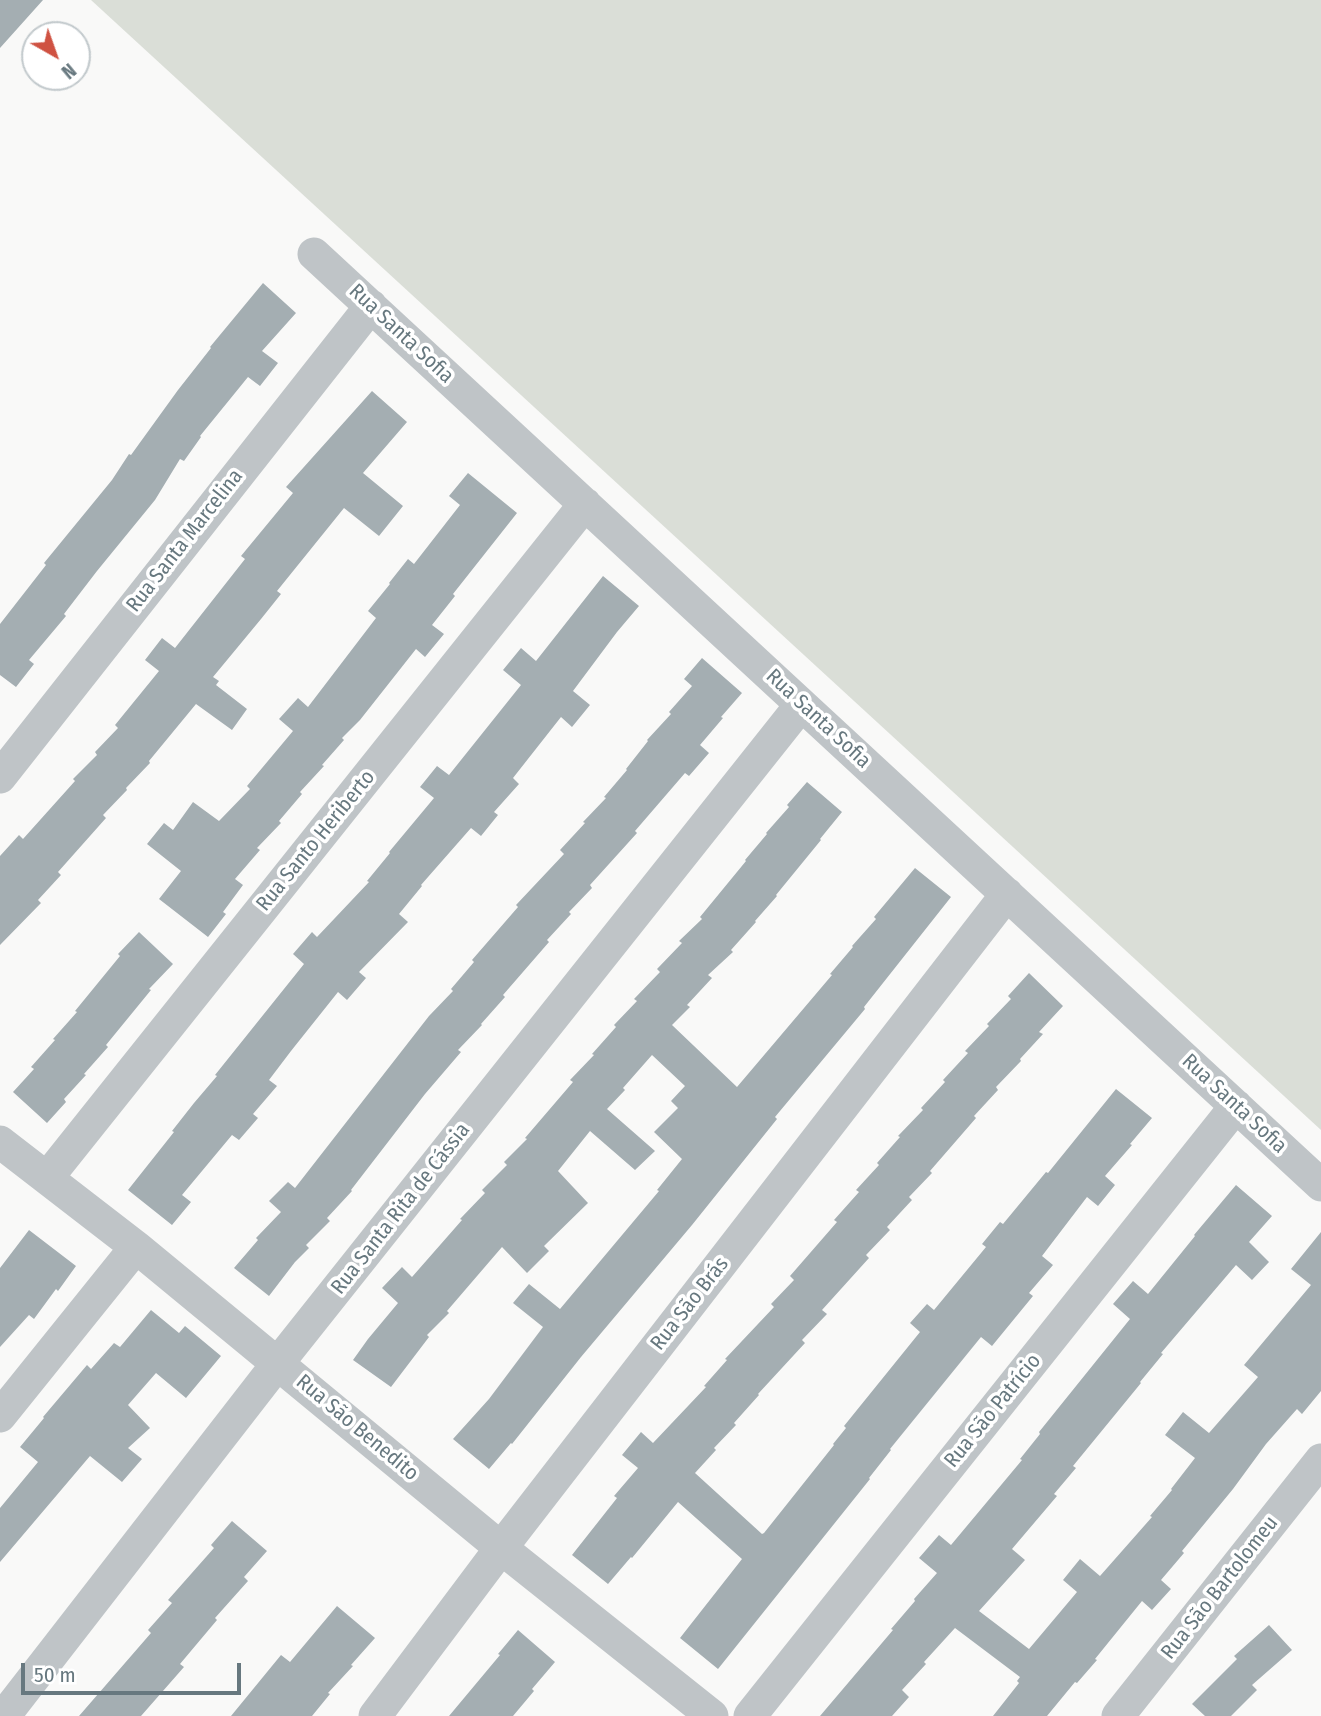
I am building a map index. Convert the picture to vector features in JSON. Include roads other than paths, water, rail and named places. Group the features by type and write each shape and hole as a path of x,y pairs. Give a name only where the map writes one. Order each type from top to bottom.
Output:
{"street":[{"name":"Rua Santa Sofia","path":"314,254 1321,1185"},
{"name":"Rua Santa Marcelina","path":"0,777 371,306"},
{"name":"Rua Santo Heriberto","path":"47,1178 585,504"},
{"name":"Rua Santa Rita de Cássia","path":"4,1716 278,1363 801,705"},
{"name":"Rua São Brás","path":"374,1716 1007,894"},
{"name":"Rua São Patrício","path":"750,1716 1236,1106"},
{"name":"Rua São Benedito","path":"0,1142 136,1247 501,1548 712,1716"},
{"path":"0,1416 136,1247"},
{"name":"Rua São Bartolomeu","path":"1118,1716 1321,1460"}]}
